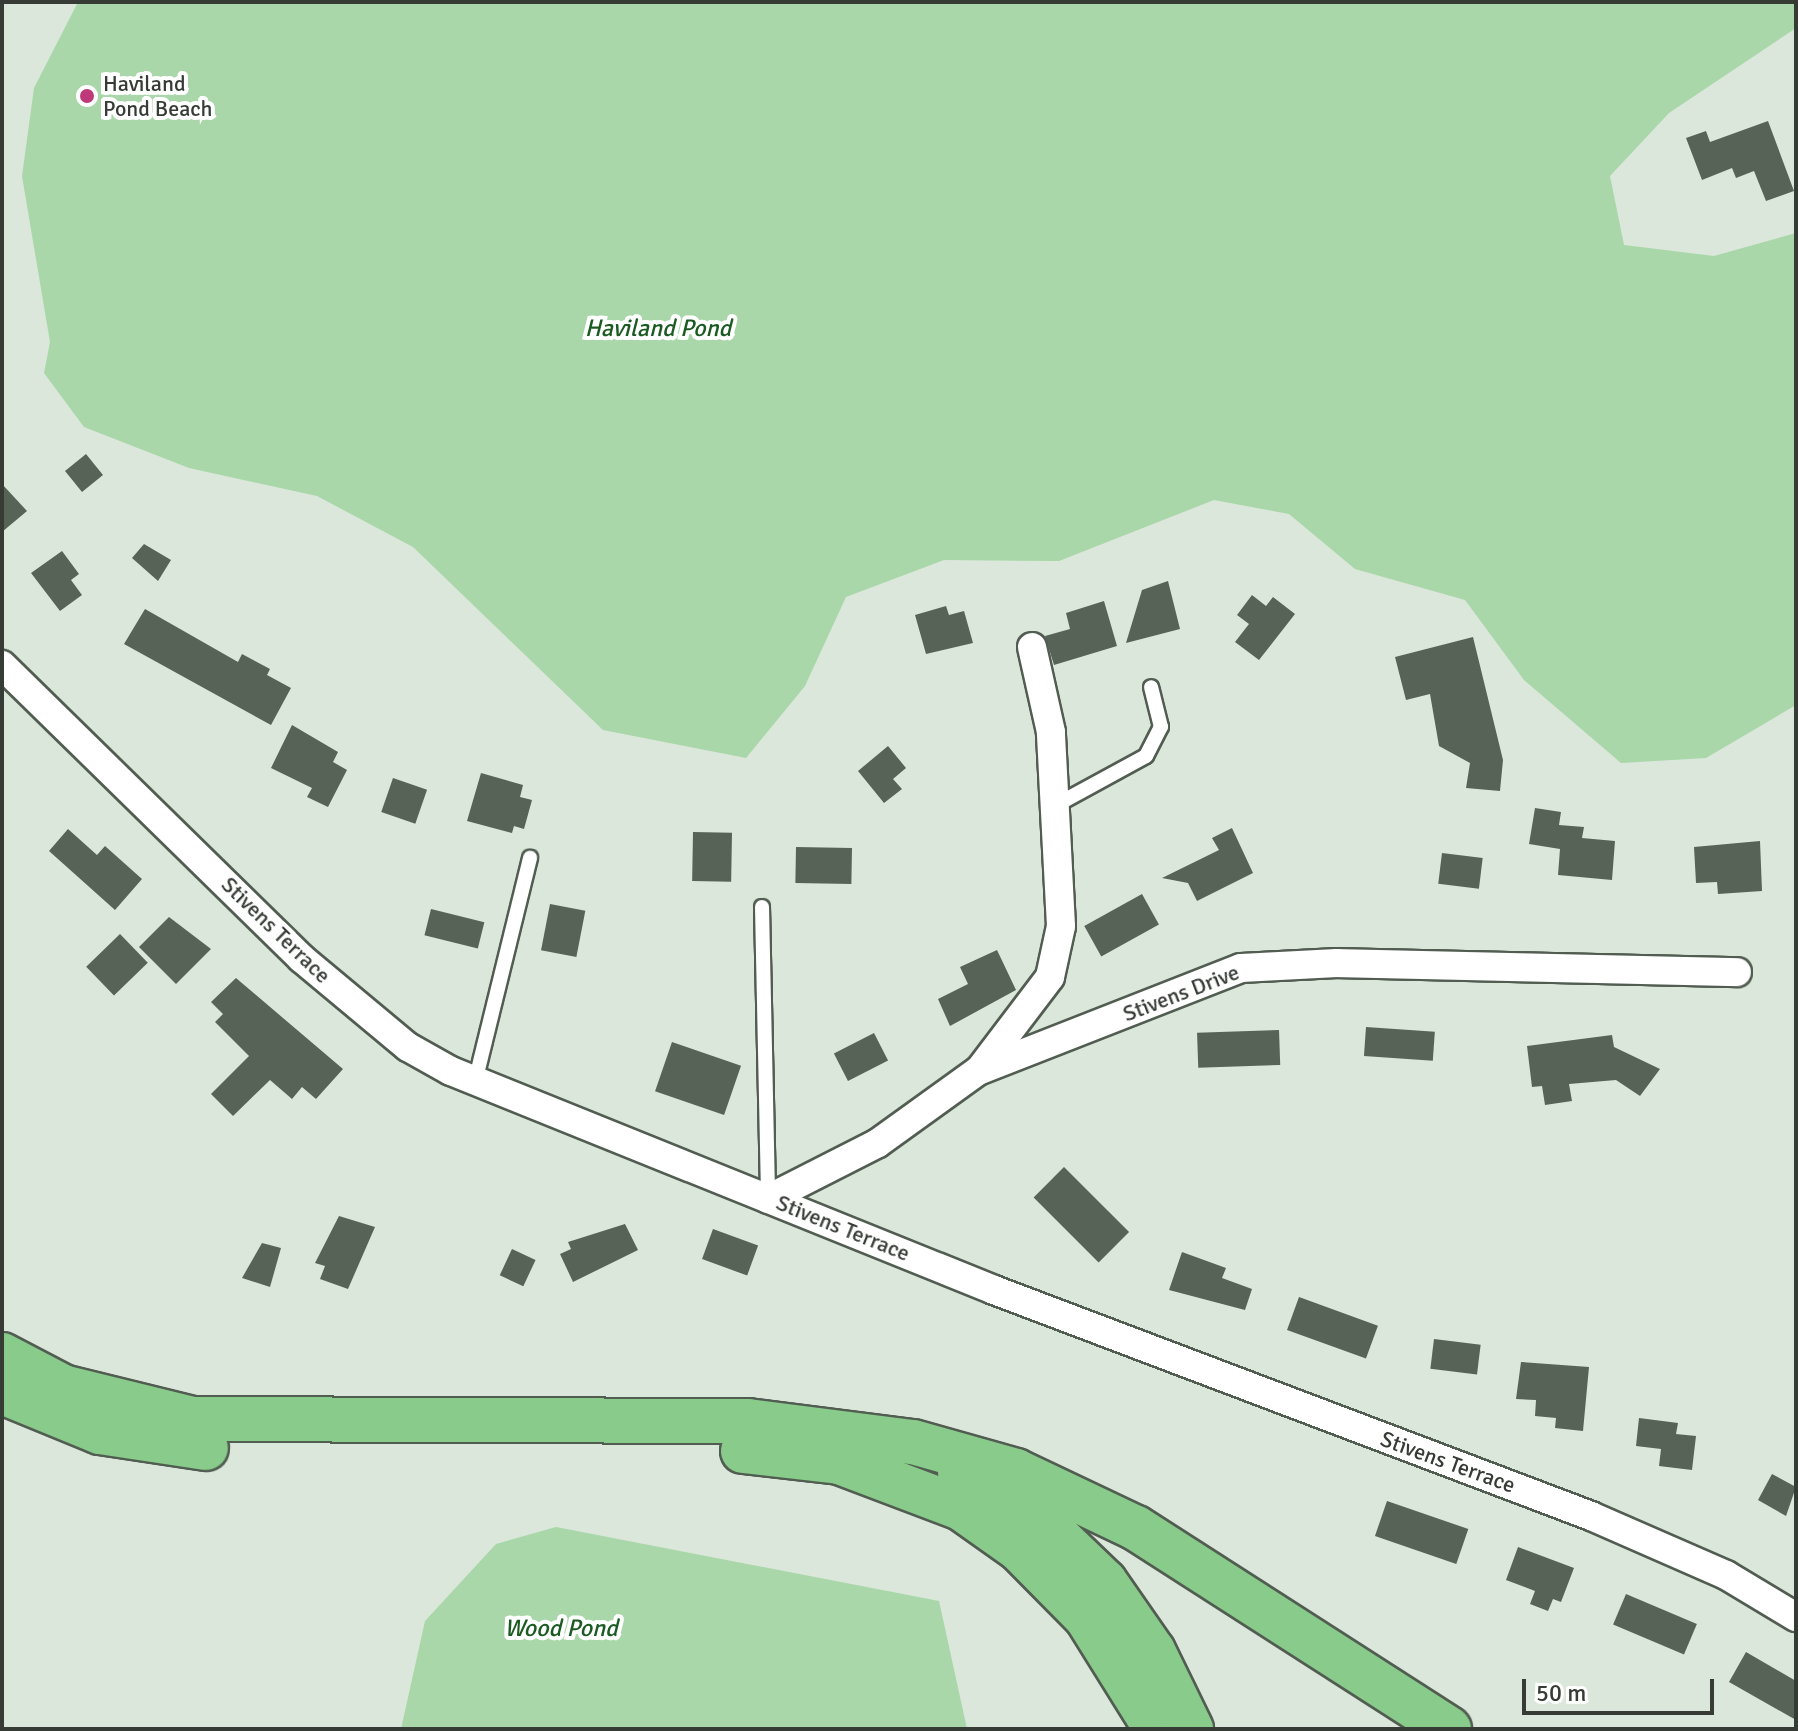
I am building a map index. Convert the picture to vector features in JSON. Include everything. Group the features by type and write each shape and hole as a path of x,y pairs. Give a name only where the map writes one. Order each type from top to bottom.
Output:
{"highway":[{"path":"2,1355 63,1387 192,1419 748,1421 913,1442 1043,1483 1213,1573 1449,1729"},
{"path":"2,1392 56,1419 183,1447 754,1451 839,1462 961,1508 1019,1549 1087,1618 1156,1729"},
{"path":"748,1421 882,1444 1001,1495 1105,1582 1153,1651 1191,1729"}],"street":[{"path":"978,1071 1050,977 1061,926 1058,804 1032,647"},
{"name":"Stivens Terrace","path":"2,665 301,958 408,1047 475,1082 768,1199 1591,1516 1734,1579 1796,1617"},
{"name":"Stivens Drive","path":"768,1199 878,1143 978,1071 1241,968 1737,972"}],"lane":[{"path":"1058,804 1146,756 1161,727 1151,687"},
{"path":"475,1082 530,858"},
{"path":"762,907 768,1199"}],"water":[{"name":"Haviland Pond","path":"78,2 1796,2 1796,28 1669,113 1610,176 1624,245 1714,256 1796,233 1796,705 1706,758 1621,763 1524,680 1465,600 1355,569 1289,514 1214,500 1059,561 944,560 846,597 805,686 746,758 603,730 413,547 317,496 189,468 84,427 44,373 50,342 22,176 34,88"},
{"name":"Wood Pond","path":"556,1527 939,1601 967,1729 401,1729 425,1621 496,1544"}],"building":[{"path":"1768,121 1794,191 1766,201 1754,171 1736,178 1732,168 1702,180 1686,138 1706,131 1710,142"},
{"path":"86,454 103,475 82,492 65,471"},
{"path":"2,484 27,511 2,532"},
{"path":"144,544 171,560 158,581 132,558"},
{"path":"62,551 79,574 71,580 82,595 60,611 31,573"},
{"path":"1168,581 1180,629 1126,643 1142,590"},
{"path":"1252,595 1266,606 1273,597 1295,614 1259,660 1235,642 1249,624 1237,615"},
{"path":"1104,601 1117,646 1054,665 1045,636 1070,629 1066,613"},
{"path":"946,606 949,615 964,611 973,643 926,654 915,615"},
{"path":"145,609 238,662 242,654 270,669 267,675 291,688 271,725 124,644"},
{"path":"1473,637 1503,760 1500,791 1466,788 1470,763 1439,746 1430,694 1406,700 1395,657"},
{"path":"292,725 338,752 333,762 347,770 328,807 307,797 312,788 271,768"},
{"path":"888,746 906,768 893,779 902,789 884,803 858,771"},
{"path":"481,773 523,785 520,797 532,800 524,829 514,826 512,833 467,821"},
{"path":"393,778 427,790 415,824 381,812"},
{"path":"1535,808 1561,812 1559,825 1584,827 1582,838 1615,841 1612,880 1558,875 1560,849 1529,844"},
{"path":"1232,828 1253,873 1197,901 1188,883 1162,878 1219,850 1212,838"},
{"path":"68,829 97,855 105,846 142,879 115,910 49,851"},
{"path":"693,832 732,833 731,882 692,881"},
{"path":"1760,841 1762,891 1718,894 1717,882 1696,883 1694,847"},
{"path":"796,847 852,848 851,884 795,883"},
{"path":"1442,853 1483,858 1479,889 1438,884"},
{"path":"1142,894 1159,925 1101,957 1084,926"},
{"path":"550,904 585,911 576,957 541,950"},
{"path":"431,909 484,922 478,949 424,935"},
{"path":"169,917 211,949 176,984 139,947"},
{"path":"120,934 148,963 114,995 86,967"},
{"path":"997,950 1016,990 950,1026 938,999 968,984 960,967"},
{"path":"236,978 343,1069 316,1099 302,1087 292,1099 270,1080 233,1116 211,1094 249,1056 215,1022 223,1014 211,1002"},
{"path":"1366,1027 1435,1032 1433,1061 1364,1056"},
{"path":"1279,1030 1280,1065 1198,1068 1197,1033"},
{"path":"874,1033 888,1061 848,1081 834,1053"},
{"path":"1612,1035 1614,1047 1660,1069 1640,1096 1616,1080 1569,1084 1572,1101 1545,1105 1542,1086 1532,1087 1527,1046"},
{"path":"672,1042 741,1066 724,1115 655,1091"},
{"path":"1064,1167 1129,1232 1099,1262 1034,1197"},
{"path":"339,1216 375,1227 348,1289 320,1279 325,1266 315,1263"},
{"path":"625,1224 638,1250 573,1282 560,1254 571,1249 568,1242"},
{"path":"713,1229 758,1245 747,1275 702,1259"},
{"path":"262,1243 281,1248 270,1287 242,1278"},
{"path":"512,1249 536,1260 523,1286 500,1275"},
{"path":"1182,1252 1226,1268 1222,1278 1252,1289 1245,1310 1169,1290"},
{"path":"1299,1297 1378,1326 1366,1359 1287,1330"},
{"path":"1434,1339 1481,1345 1477,1375 1430,1369"},
{"path":"1521,1362 1589,1367 1583,1431 1555,1428 1556,1418 1535,1416 1536,1400 1516,1399"},
{"path":"1639,1418 1678,1423 1676,1434 1696,1436 1692,1470 1659,1466 1661,1449 1636,1446"},
{"path":"1772,1474 1796,1487 1786,1516 1758,1500"},
{"path":"1387,1501 1468,1529 1456,1564 1375,1536"},
{"path":"1518,1547 1574,1568 1561,1602 1553,1599 1548,1611 1530,1604 1535,1591 1506,1580"},
{"path":"1626,1594 1697,1624 1684,1654 1613,1624"},
{"path":"1746,1652 1796,1681 1796,1720 1729,1682"}],"place":[{"name":"Haviland Pond Beach","path":"87,96"}]}
